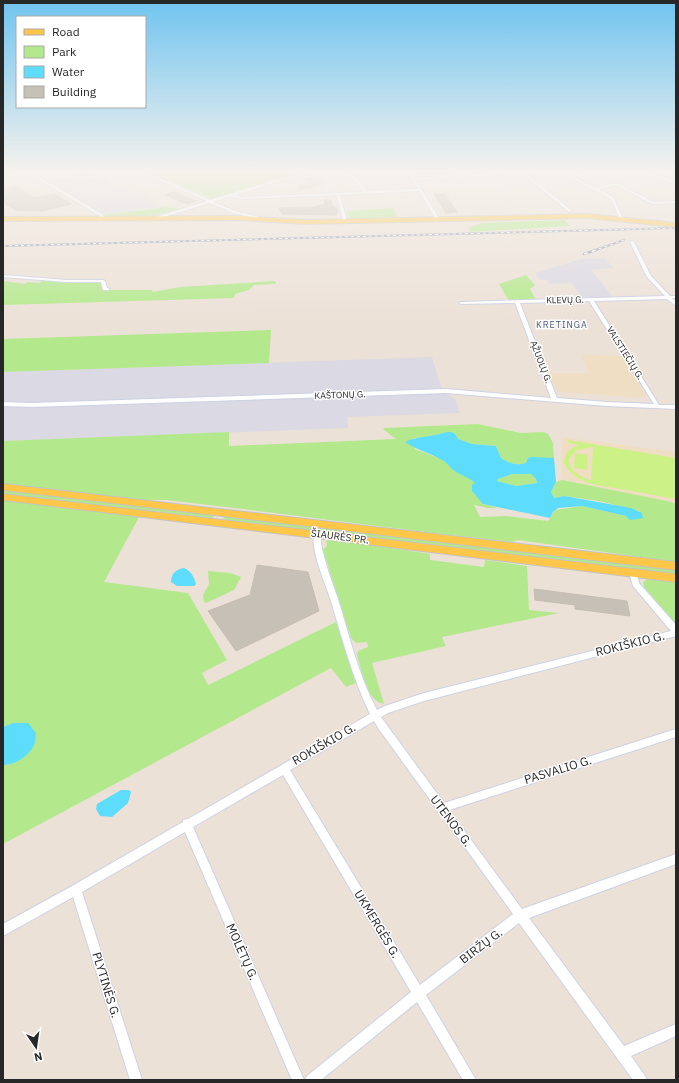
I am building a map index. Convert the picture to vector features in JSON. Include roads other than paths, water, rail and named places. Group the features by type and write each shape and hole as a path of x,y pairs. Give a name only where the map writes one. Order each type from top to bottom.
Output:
{"main road":[{"path":"649,222 676,224"},
{"name":"ŠIAURĖS PR.","path":"3,487 224,518 317,534 676,578"},
{"name":"ŠIAURĖS PR.","path":"3,497 224,518 676,566"}],"street":[{"path":"632,242 649,277 676,305"},
{"path":"3,276 67,281 103,281 105,289 108,290"},
{"name":"KLEVŲ G.","path":"461,303 676,297"},
{"name":"VALSTIEČIŲ G.","path":"591,300 658,407"},
{"name":"ĄŽUOLŲ G.","path":"517,302 555,400"},
{"name":"KAŠTONŲ G.","path":"3,404 31,405 446,391 555,400 676,407"},
{"name":"UTENOS G.","path":"317,534 317,542 322,566 364,692 374,715 441,809 521,915 641,1080"},
{"path":"633,572 636,584 676,632"},
{"name":"ROKIŠKIO G.","path":"3,930 76,890 374,715 424,697 676,632"},
{"name":"PASVALIO G.","path":"441,809 449,804 676,733"},
{"name":"UKMERGĖS G.","path":"284,768 470,1080"},
{"name":"MOLĖTŲ G.","path":"187,824 298,1080"},
{"name":"BIRŽŲ G.","path":"311,1080 418,994 521,915 676,859"},
{"name":"PLYTINĖS G.","path":"76,890 136,1080"},
{"path":"622,1053 676,1030"}],"water":[{"path":"451,432 455,434 458,439 472,444 496,446 501,458 513,464 526,463 528,458 531,457 554,458 556,482 551,492 554,498 564,496 631,508 642,513 643,518 630,520 626,516 582,506 558,508 553,512 550,518 483,504 472,491 472,485 475,483 473,481 456,472 442,460 405,442","holes":["512,474 531,474 536,479 537,483 516,486 497,481 498,479"]},
{"path":"184,568 189,571 193,577 196,584 194,586 177,586 171,582 174,572"},
{"path":"13,723 28,723 36,733 35,742 29,753 17,762 3,765 3,727"},
{"path":"121,790 129,790 131,792 128,803 112,817 100,816 96,809 97,804"}],"railway":[{"path":"3,246 676,228"},
{"path":"593,251 624,240"},
{"path":"584,254 593,251"}],"district":[{"name":"KRETINGA","path":"562,325"}]}
